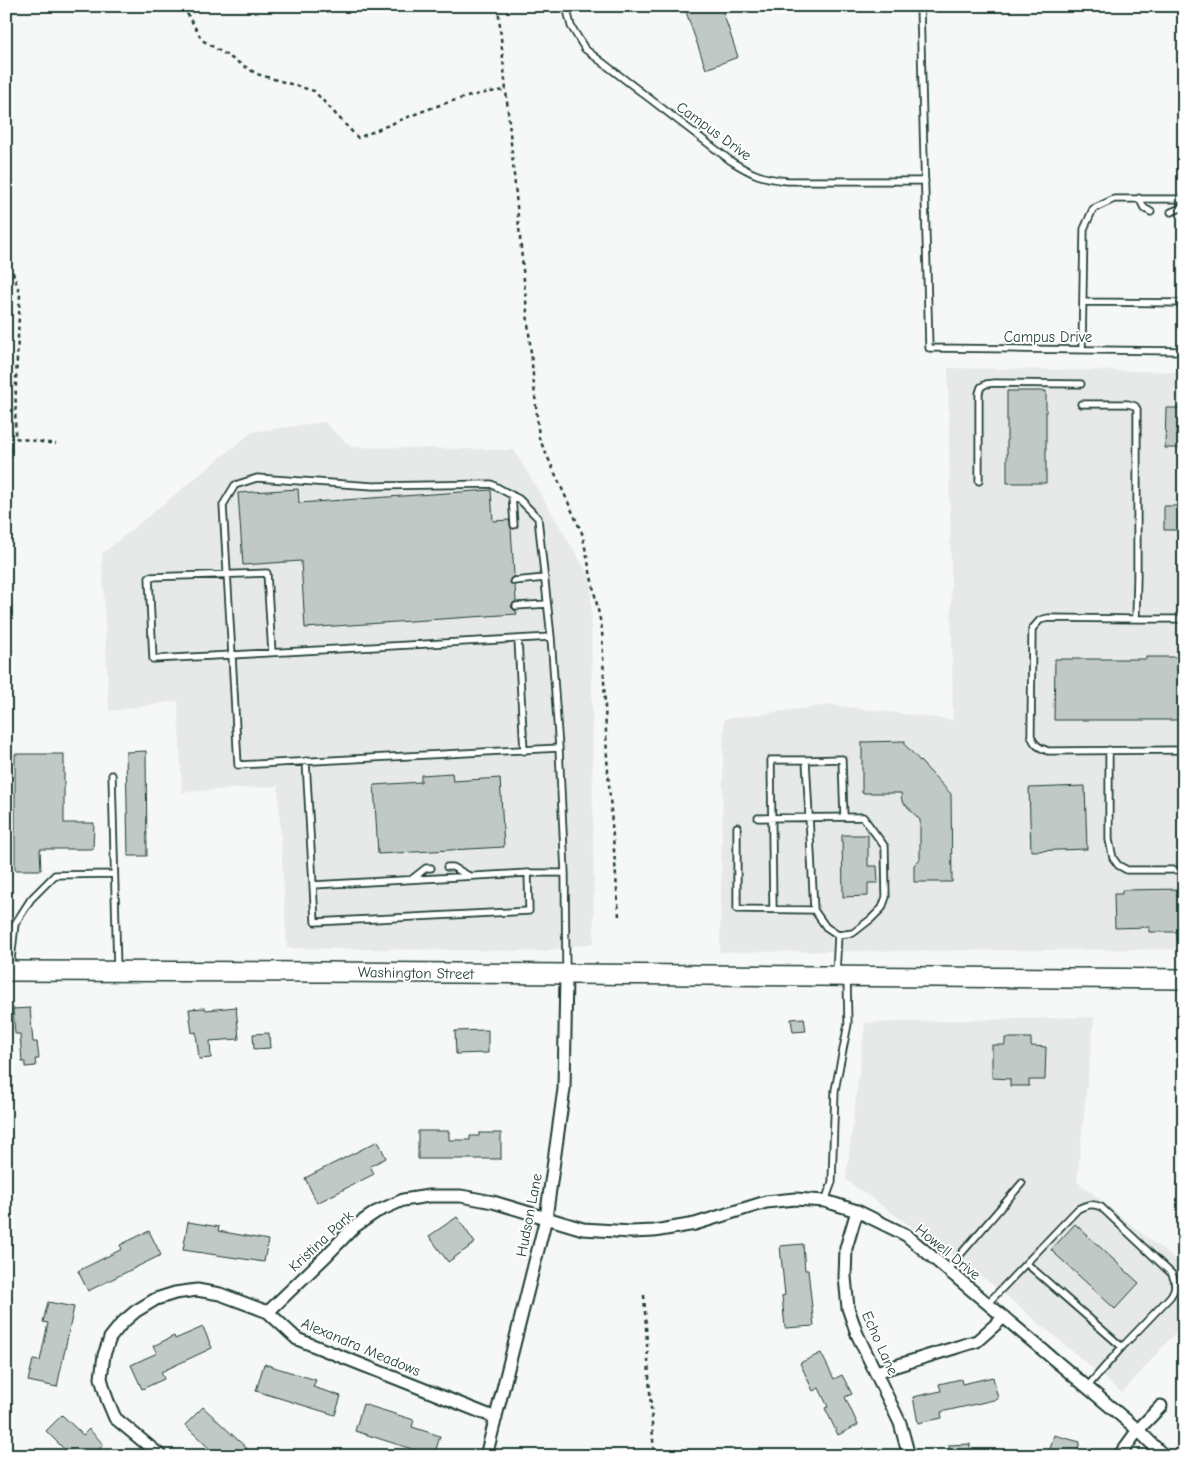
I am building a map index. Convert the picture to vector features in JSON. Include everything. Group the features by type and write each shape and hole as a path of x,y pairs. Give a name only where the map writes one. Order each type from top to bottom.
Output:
{"main road":[{"name":"Washington Street","path":"8,971 1184,979"}],"street":[{"name":"Hudson Lane","path":"486,1456 546,1218 564,1089 566,974"},
{"name":"Kristina Park","path":"268,1312 354,1227 376,1212 403,1200 429,1196 461,1196 493,1202 546,1218"},
{"name":"Howell Drive","path":"546,1218 583,1229 631,1232 654,1231 695,1224 766,1202 795,1198 826,1202 857,1211 906,1236 1138,1430 1164,1456"},
{"name":"Echo Lane","path":"857,1211 846,1248 845,1277 848,1308 857,1334 900,1423 909,1456"},
{"name":"Alexandra Meadows","path":"161,1456 115,1418 101,1378 104,1355 110,1338 122,1323 136,1311 156,1299 175,1293 197,1290 220,1294 268,1312 297,1339 496,1418"},
{"path":"876,1372 977,1341 1004,1317"},
{"path":"1119,1456 1138,1430 1161,1406"}],"lane":[{"name":"Campus Drive","path":"566,6 571,26 585,49 731,161 749,172 767,179 787,181 925,181"},
{"name":"Campus Drive","path":"920,6 929,348 1184,350"},
{"path":"1082,350 1084,229 1093,209 1114,199 1139,198 1184,201 1181,208 1170,212"},
{"path":"1139,198 1144,208 1151,212"},
{"path":"1083,302 1184,303"},
{"path":"979,481 979,393 981,387 994,383 1081,384"},
{"path":"1081,404 1128,404 1135,406 1137,409 1136,619"},
{"path":"559,748 238,765 223,505 234,484 257,478 373,486 491,484 519,499 538,518 548,604 559,748 565,873 566,974"},
{"path":"512,495 514,525"},
{"path":"272,653 267,573 149,577 153,660 551,637"},
{"path":"514,581 544,578"},
{"path":"516,606 548,604"},
{"path":"1184,619 1048,618 1040,620 1032,629 1031,734 1033,742 1048,751 1184,750"},
{"path":"518,639 524,751"},
{"path":"1109,750 1109,840 1113,858 1118,865 1127,870 1184,870"},
{"path":"773,909 771,760 842,760 844,817"},
{"path":"758,818 809,818 863,817 885,847 886,897 882,908 853,933 838,935 826,927 814,910 809,818 806,760"},
{"path":"306,761 315,922 529,911 528,874"},
{"path":"112,775 117,972"},
{"path":"737,827 737,909 814,910"},
{"path":"447,867 453,867 471,877"},
{"path":"410,880 426,868 431,868"},
{"path":"313,885 565,873"},
{"path":"8,971 15,924 31,899 54,875 114,874"},
{"path":"826,1202 832,1182 835,1090 848,1024 836,976 838,935"},
{"path":"947,1270 1022,1183"},
{"path":"988,1304 1078,1209 1088,1204 1095,1204 1101,1207 1172,1274 1175,1290 1087,1387"},
{"path":"1026,1263 1122,1347"}],"path":[{"path":"182,6 202,40 257,74 314,91 358,138 438,105 484,92 506,90"},
{"path":"498,6 539,438 582,533 602,629 607,758 619,916"},
{"path":"6,270 12,270 20,294 16,380 16,438 56,444"},
{"path":"644,1295 654,1456"}],"shaded area":[{"path":"948,368 1184,372 1184,949 720,952 724,719 830,705 953,720"},
{"path":"324,422 351,447 514,450 591,579 594,943 542,951 287,948 278,786 182,792 178,701 109,711 102,554 252,432"},
{"path":"1094,1017 1077,1181 1184,1267 1184,1323 1122,1393 996,1287 846,1180 865,1023"}],"building":[{"path":"684,6 721,6 738,57 706,69"},
{"path":"1007,391 1046,391 1046,483 1007,483"},
{"path":"1166,408 1184,408 1184,448 1165,448"},
{"path":"298,489 299,503 491,490 493,521 509,520 511,528 514,576 509,581 515,586 516,601 511,607 517,614 305,628 301,561 243,565 238,493"},
{"path":"1164,506 1184,506 1184,530 1164,530"},
{"path":"1146,657 1184,657 1184,720 1054,720 1055,659 1146,659"},
{"path":"905,741 905,745 951,794 952,882 914,882 914,865 920,859 920,820 902,801 901,793 862,793 862,742"},
{"path":"146,751 147,856 128,856 126,752"},
{"path":"15,754 64,754 64,823 94,823 93,849 40,849 41,870 15,870"},
{"path":"452,773 453,781 500,778 504,847 378,854 374,785 421,782 421,775"},
{"path":"1085,786 1087,849 1031,851 1029,788"},
{"path":"842,835 868,835 868,866 877,866 878,883 868,883 868,896 843,897"},
{"path":"1184,889 1184,932 1149,932 1149,927 1115,928 1114,894 1122,894 1122,890"},
{"path":"236,1007 239,1039 210,1041 211,1058 199,1059 196,1032 192,1033 189,1009 205,1008 206,1010"},
{"path":"30,1008 33,1042 37,1042 39,1059 35,1059 36,1066 25,1067 25,1062 22,1062 20,1034 15,1034 13,1009"},
{"path":"804,1018 806,1031 793,1032 791,1019"},
{"path":"488,1030 488,1053 456,1054 455,1031"},
{"path":"269,1033 270,1048 254,1049 253,1034"},
{"path":"1005,1038 1031,1038 1031,1046 1046,1047 1045,1080 1029,1080 1029,1086 1010,1086 1010,1079 992,1078 992,1045 1005,1045"},
{"path":"418,1131 449,1131 449,1140 470,1140 470,1136 479,1136 479,1133 501,1133 501,1159 418,1159"},
{"path":"378,1141 386,1158 370,1166 374,1174 317,1203 305,1178"},
{"path":"457,1217 475,1243 448,1262 429,1236"},
{"path":"188,1222 219,1227 218,1231 268,1240 264,1262 183,1250"},
{"path":"1075,1224 1139,1283 1115,1309 1051,1250"},
{"path":"149,1231 161,1255 88,1291 78,1271 122,1249 120,1245"},
{"path":"803,1244 814,1326 785,1328 782,1296 785,1295 780,1246"},
{"path":"48,1302 74,1307 57,1387 28,1381 33,1360 40,1361 48,1323 43,1322"},
{"path":"203,1327 212,1348 161,1372 164,1379 142,1389 131,1365 157,1353 153,1346 174,1336 175,1339"},
{"path":"821,1353 834,1379 842,1375 852,1394 845,1397 858,1425 838,1435 825,1408 828,1407 819,1388 813,1391 800,1363"},
{"path":"264,1364 316,1380 313,1387 341,1396 335,1415 256,1391"},
{"path":"993,1377 998,1399 941,1412 942,1418 918,1423 913,1397 941,1391 939,1384 961,1379 962,1384"},
{"path":"363,1404 414,1420 412,1427 440,1436 434,1456 355,1431"},
{"path":"203,1407 255,1456 217,1456 185,1425"},
{"path":"62,1415 83,1435 89,1429 104,1445 99,1449 106,1456 75,1456 70,1451 68,1453 46,1431"},
{"path":"1054,1435 1080,1442 1076,1456 1048,1456"},
{"path":"970,1444 970,1456 949,1456 949,1445"}]}
